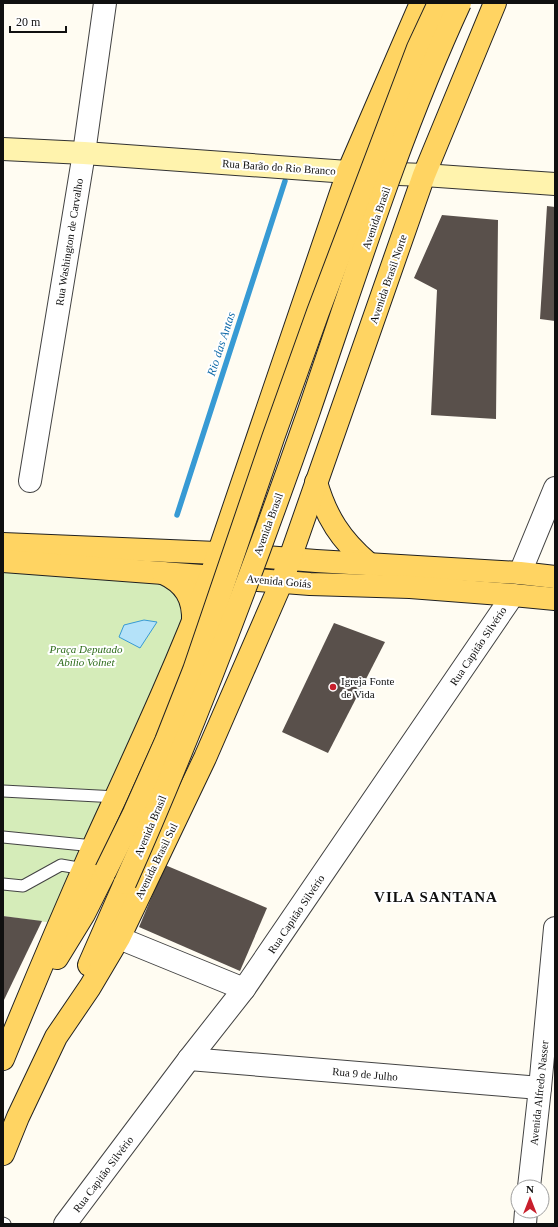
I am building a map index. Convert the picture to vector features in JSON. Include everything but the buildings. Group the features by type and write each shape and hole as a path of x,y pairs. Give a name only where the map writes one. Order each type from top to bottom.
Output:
{"main road":[{"path":"3,1059 25,1003 193,622 348,172 421,3"},
{"name":"Avenida Brasil","path":"25,1003 47,974 84,914 134,813 156,763 194,670 273,438 318,312 418,48 439,3"},
{"name":"Avenida Brasil","path":"56,1037 125,883 198,712 290,465 404,138 432,67 460,3"},
{"name":"Avenida Brasil Norte","path":"290,559 424,175 495,3"},
{"name":"Rua Barão do Rio Branco","path":"3,149 555,184"},
{"path":"316,482 321,499 336,529 346,542 368,563"},
{"name":"Avenida Goiás","path":"3,544 217,553 520,573 555,577"},
{"name":"Avenida Brasil Sul","path":"3,1154 18,1117 56,1037 90,987 118,938 205,758 282,581 290,559"},
{"name":"Avenida Goiás","path":"3,561 210,575 310,584 410,587 555,599"},
{"path":"163,573 173,578 188,594 192,603 193,622"}],"street":[{"name":"Rua Washington de Carvalho","path":"30,481 84,153 104,3"},
{"path":"520,573 555,488"},
{"name":"Rua Capitão Silvério","path":"66,1224 244,989 513,595"},
{"name":"Avenida Alfredo Nasser","path":"530,1179 555,928"},
{"path":"118,938 244,989"},
{"name":"Rua 9 de Julho","path":"190,1060 540,1088"}],"lane":[{"path":"3,791 117,797"},
{"path":"3,837 94,846"},
{"path":"3,884 23,886 61,865 84,869"}],"green space":[{"name":"Praça Deputado Abílio Volnet","path":"3,565 165,579 192,617 60,924 3,916"}],"water":[{"path":"144,620 157,622 140,648 119,637 124,625"}],"waterway":[{"name":"Rio das Antas","path":"177,515 285,181"}],"place":[{"name":"Igreja Fonte de Vida","path":"333,687"}],"district":[{"name":"VILA SANTANA","path":"436,897"}]}
